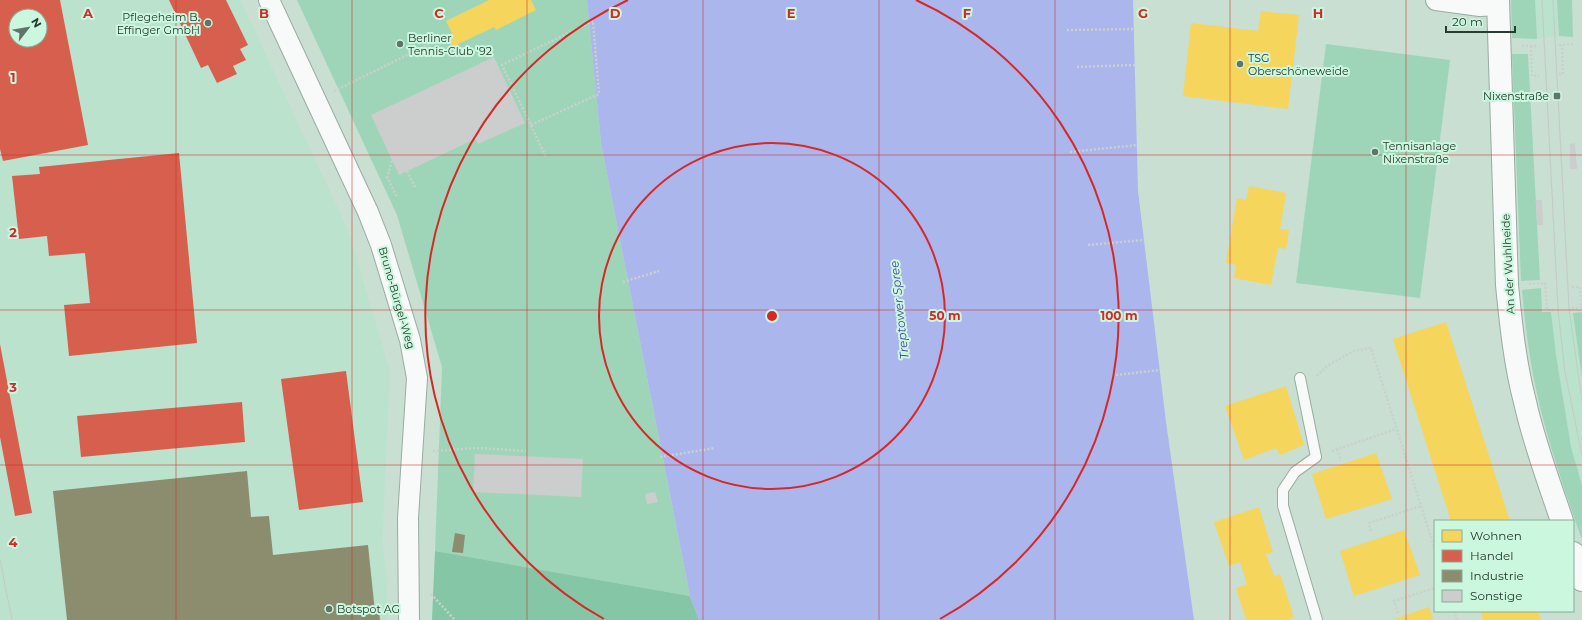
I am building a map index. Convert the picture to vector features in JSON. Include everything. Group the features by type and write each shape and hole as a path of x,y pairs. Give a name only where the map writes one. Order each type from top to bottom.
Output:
{"main road":[{"name":"An der Wuhlheide","path":"1498,3 1507,278 1511,328 1525,402 1538,449 1562,520"},
{"path":"1574,556 1582,580"}],"street":[{"name":"Bruno-Bürgel-Weg","path":"269,0 368,212 381,245 410,340 417,378 408,518 409,620"},
{"path":"1436,0 1480,6 1498,3"}],"lane":[{"path":"1300,378 1316,457 1295,472 1283,490 1283,506 1317,620"}],"path":[{"path":"531,125 599,94 593,21 502,64 546,157"},
{"path":"1067,30 1134,29"},
{"path":"316,100 436,41"},
{"path":"1559,74 1563,74 1560,45 1575,44"},
{"path":"1531,46 1532,76 1539,76"},
{"path":"1077,67 1135,65"},
{"path":"1070,152 1137,145"},
{"path":"392,161 387,177 397,196"},
{"path":"407,171 415,187"},
{"path":"1088,245 1144,240"},
{"path":"623,282 659,272"},
{"path":"1534,284 1547,283 1547,310 1553,310"},
{"path":"1572,288 1580,287 1581,307 1572,308"},
{"path":"1303,393 1312,380 1327,366 1354,351 1371,348 1434,547"},
{"path":"1116,375 1160,370"},
{"path":"1316,457 1396,429"},
{"path":"413,450 439,452 476,448 526,451"},
{"path":"660,457 715,448"},
{"path":"1337,449 1341,461"},
{"path":"1371,531 1369,523 1421,506"},
{"path":"1398,614 1394,601 1434,588"}],"shaded area":[{"path":"0,0 240,0 348,230 390,372 382,543 387,581 387,620 0,620"},
{"path":"297,0 587,0 601,143 690,596 435,551 442,367 397,215"},
{"path":"1511,0 1535,0 1537,39 1512,38"},
{"path":"1535,0 1557,0 1559,36 1537,39"},
{"path":"1557,0 1572,0 1573,37 1559,36"},
{"name":"Tennisanlage Nixenstraße","path":"1326,44 1450,60 1420,298 1296,283"},
{"path":"1512,54 1528,54 1540,280 1521,281"},
{"path":"1541,288 1542,312 1551,312 1556,355 1571,447 1582,485 1582,540 1551,447 1540,408 1531,364 1522,290"},
{"path":"1551,312 1573,313 1582,379 1582,485 1571,447 1556,355"},
{"path":"1582,312 1582,379 1573,313"},
{"path":"435,551 690,596 699,620 432,620"}],"water":[{"name":"Treptower Spree","path":"587,0 1133,0 1138,191 1166,422 1194,620 699,620 690,596 601,143"}],"building: Wohnen":[{"path":"489,0 531,0 536,10 496,30 494,27 452,47 448,38 453,35 446,21"},
{"name":"TSG Oberschöneweide","path":"1261,11 1299,15 1288,109 1183,96 1191,23 1258,31"},
{"path":"1249,186 1286,193 1280,229 1289,230 1286,249 1278,247 1271,285 1234,278 1236,265 1226,263 1237,198 1246,200"},
{"path":"1446,322 1510,520 1451,520 1393,339"},
{"path":"1286,386 1304,445 1280,455 1276,448 1244,460 1225,406"},
{"path":"1376,453 1392,499 1326,519 1312,474"},
{"path":"1259,507 1273,552 1266,554 1274,576 1280,574 1294,617 1289,620 1246,620 1236,588 1247,584 1240,562 1229,566 1214,522"},
{"path":"1404,530 1420,575 1354,596 1340,551"},
{"path":"1429,607 1433,620 1392,620"},
{"path":"1480,612 1538,612 1541,620 1483,620"}],"building: Handel":[{"path":"0,0 60,0 88,145 3,161 0,149"},
{"name":"Pflegeheim B. Effinger GmbH","path":"169,0 226,0 248,45 240,49 246,60 233,66 237,74 217,83 208,65 201,68"},
{"path":"179,153 197,343 69,356 64,305 90,303 85,253 49,256 47,236 19,239 12,176 40,174 39,167"},
{"path":"0,344 32,513 15,516 0,437"},
{"path":"346,371 363,502 299,510 281,379"},
{"path":"242,402 245,442 81,457 77,416"}],"building: Industrie":[{"path":"247,471 251,517 269,516 273,555 368,545 375,612 379,611 380,620 67,620 53,491"},
{"path":"455,533 465,535 463,553 452,552"}],"building: Sonstige":[{"path":"494,57 525,123 478,144 475,139 399,175 371,115"},
{"path":"1575,143 1577,169 1570,169 1570,144"},
{"path":"1536,200 1542,200 1543,225 1537,225"},
{"path":"475,454 583,459 581,497 473,492"},
{"path":"655,492 658,502 647,504 645,494"}],"tram line":[{"path":"1542,0 1558,309 1565,372 1582,455"},
{"path":"1553,0 1569,308 1582,401"},
{"path":"0,560 12,620"}],"place":[{"name":"Pflegeheim B. Effinger GmbH","path":"208,23"},
{"name":"Berliner Tennis-Club '92","path":"400,44"},
{"name":"TSG Oberschöneweide","path":"1240,64"},
{"name":"Nixenstraße","path":"1557,96"},
{"name":"Tennisanlage Nixenstraße","path":"1375,152"},
{"name":"Botspot AG","path":"329,609"}]}
